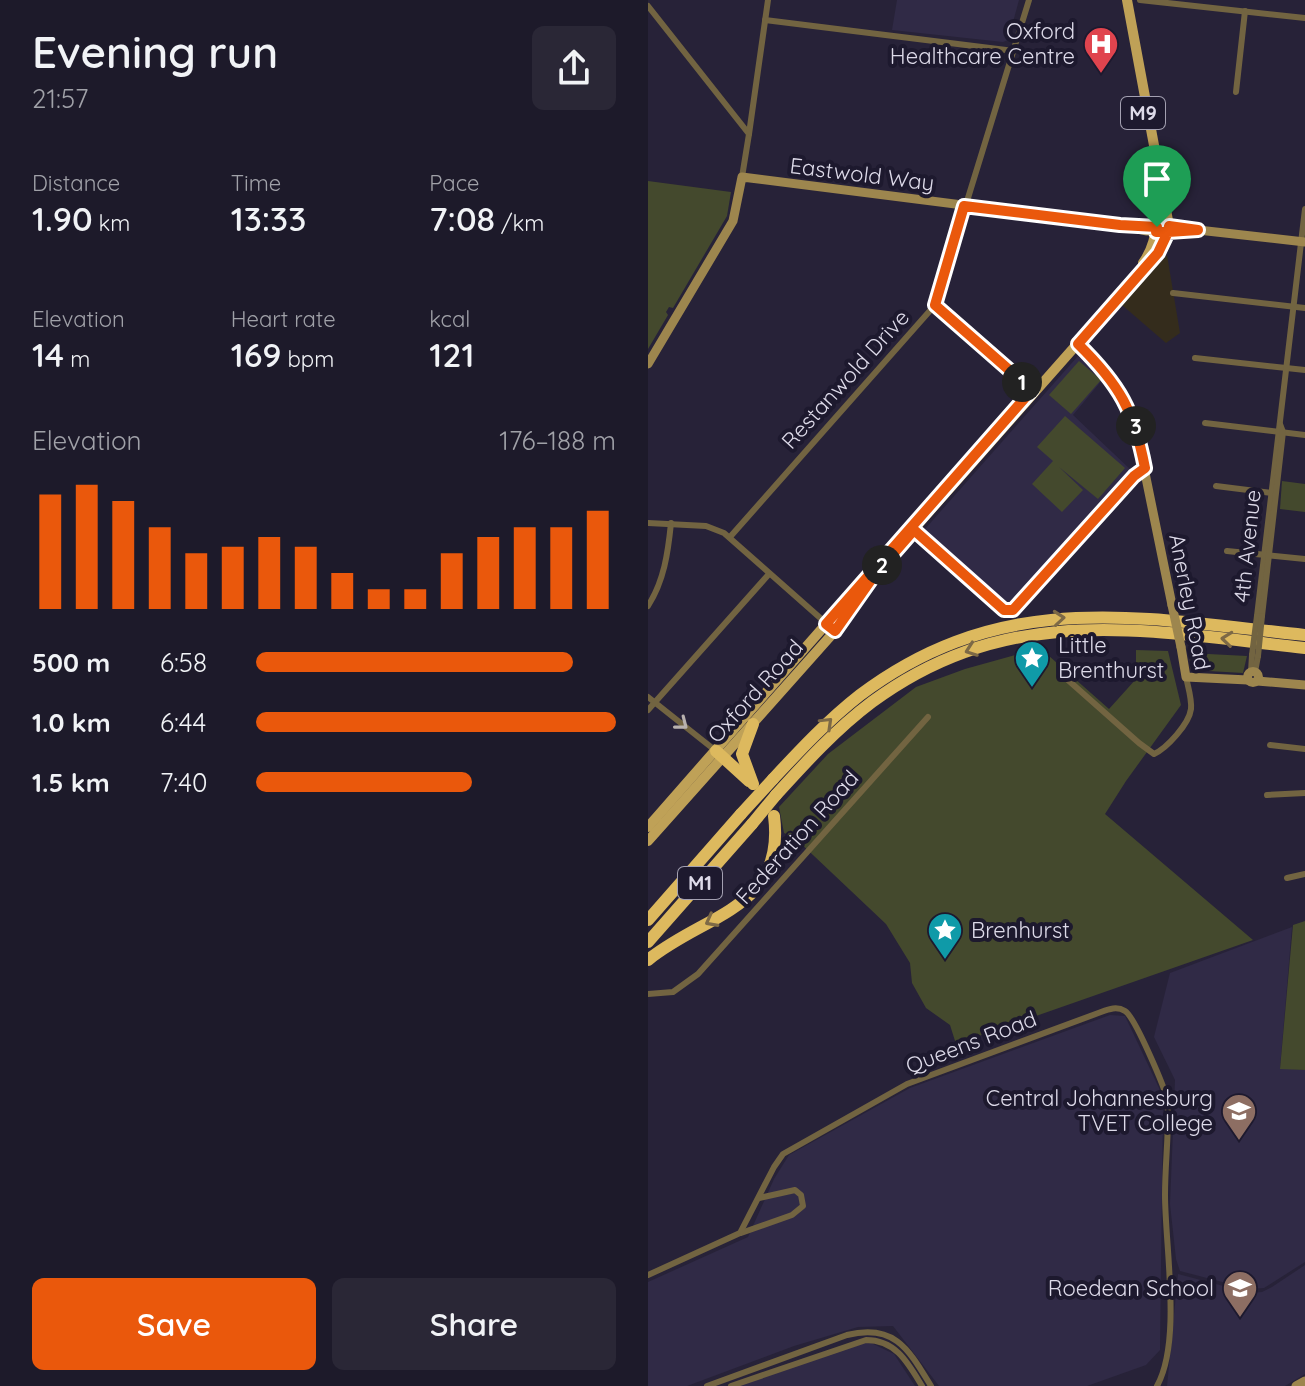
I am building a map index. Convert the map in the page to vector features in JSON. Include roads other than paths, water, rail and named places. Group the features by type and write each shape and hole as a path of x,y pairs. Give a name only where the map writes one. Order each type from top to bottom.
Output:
{"highway":[{"name":"M1","path":"648,920 773,779 838,713 884,678 931,652 986,632 1038,620 1111,616 1305,635"},
{"name":"M1","path":"648,942 832,735 879,697 932,666 995,642 1050,631 1111,628 1305,648"},
{"path":"719,754 754,786 742,754 753,724"},
{"path":"648,960 753,894 772,860 776,843 774,816"}],"main road":[{"name":"M9","path":"1124,0 1150,154 1156,229"},
{"name":"M9","path":"1124,0 1168,229"},
{"name":"Eastwold Way","path":"742,177 1120,225 1302,242"},
{"path":"648,364 733,221 742,177"},
{"name":"Oxford Road","path":"1077,343 1139,268 1151,249 1156,229"},
{"name":"Oxford Road","path":"648,827 753,724 912,528 1158,253 1168,229"},
{"name":"Anerley Road","path":"1077,343 1122,395 1138,432 1186,677"},
{"name":"Oxford Road","path":"648,841 830,627"},
{"path":"1186,677 1234,679 1253,676 1305,682"},
{"path":"1296,1386 1305,1381"}],"street":[{"path":"742,177 768,0"},
{"name":"Restanwold Drive","path":"730,537 935,305 1029,0"},
{"path":"1140,0 1305,18"},
{"path":"648,6 749,134"},
{"path":"1236,92 1245,11"},
{"path":"765,20 1014,51"},
{"name":"4th Avenue","path":"1253,676 1305,209"},
{"path":"1173,293 1305,308"},
{"path":"935,305 1033,392"},
{"path":"1195,358 1305,370"},
{"path":"1205,423 1280,429 1305,435"},
{"path":"912,528 1004,610 1011,611 1019,607 1134,476 1145,468"},
{"path":"1216,486 1274,493"},
{"path":"648,523 706,526 730,537 830,627"},
{"path":"648,606 665,567 671,523"},
{"path":"1227,551 1305,559"},
{"path":"648,710 769,574"},
{"name":"Anerley Road","path":"1060,673 1154,754 1188,719 1191,707 1186,677"},
{"path":"648,697 719,754"},
{"name":"Federation Road","path":"648,994 673,992 698,974 928,717"},
{"path":"1270,745 1305,749"},
{"path":"1267,795 1305,793"},
{"path":"1287,878 1305,874"},
{"name":"Queens Road","path":"740,1233 783,1154 893,1090 1101,1012 1118,1009 1131,1016 1167,1097 1165,1198 1170,1292 1164,1370 1157,1386"},
{"path":"648,1275 740,1233 792,1215 803,1206 801,1195 795,1190 759,1198"},
{"path":"707,1386 847,1335 888,1335 907,1348 931,1386"},
{"path":"731,1386 864,1336 883,1341 894,1348 922,1386"}],"place":[{"name":"Oxford Healthcare Centre","path":"1101,75"},
{"name":"Little Brenthurst","path":"1032,689"},
{"name":"Brenhurst","path":"945,961"},
{"name":"Central Johannesburg TVET College","path":"1239,1142"},
{"name":"Roedean School","path":"1240,1319"}]}
